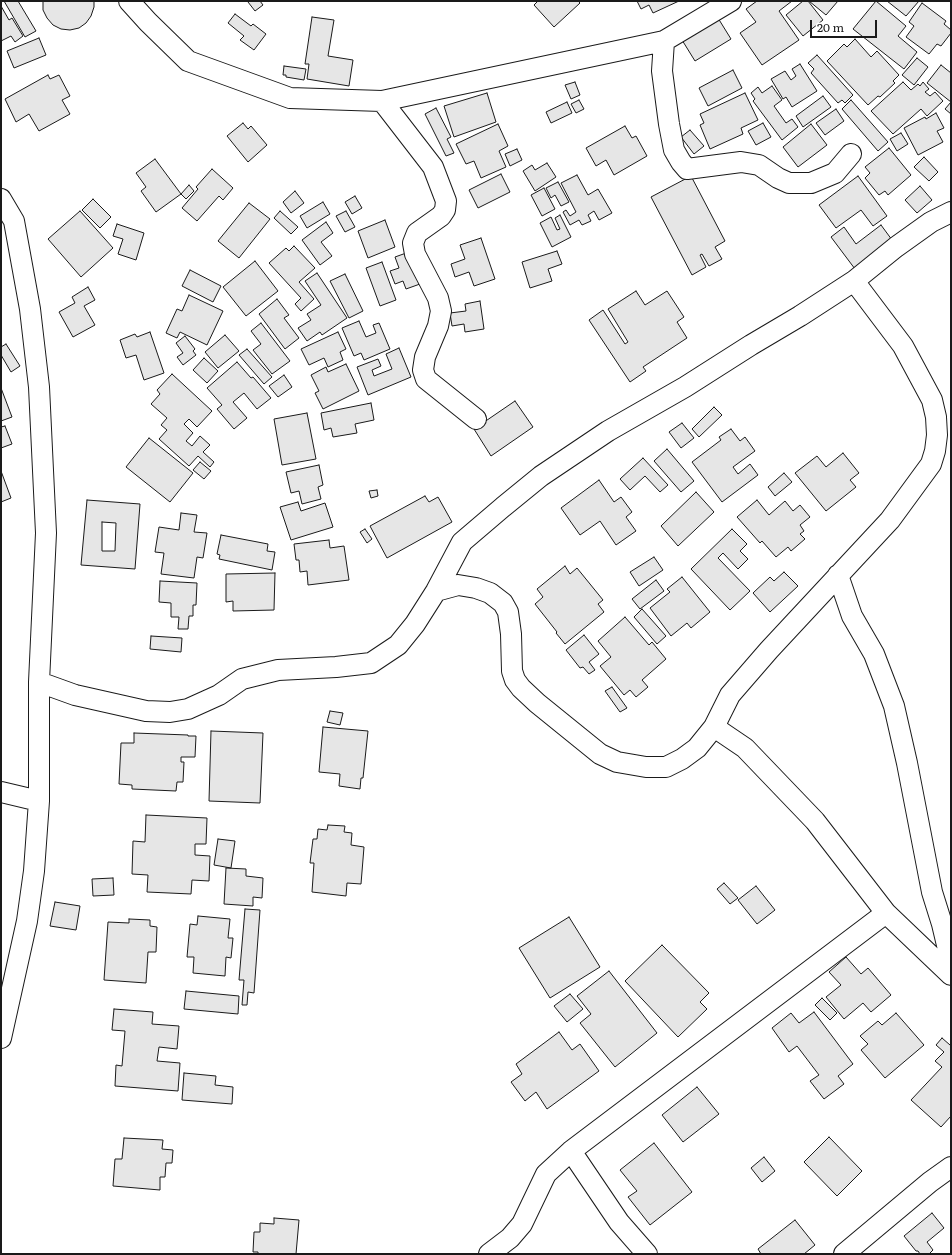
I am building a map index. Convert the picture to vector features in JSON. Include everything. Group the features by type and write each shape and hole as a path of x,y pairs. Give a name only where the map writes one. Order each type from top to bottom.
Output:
{"street":[{"path":"129,1 188,61 290,98 382,101 664,41 731,1"},
{"path":"664,41 662,71 669,124 674,150 687,169 741,162 758,166 789,183 811,183 835,173 851,154"},
{"path":"382,101 433,167 446,201 445,210 442,216 417,233 413,244 415,254 438,298 441,311 438,326 425,357 423,370 426,379 476,419"},
{"path":"1,199 14,221 30,309 39,387 46,533 39,682 39,801 34,871 27,921 1,1038"},
{"path":"39,682 75,695 146,711 170,712 188,709 219,695 242,679 278,670 336,667 371,663 398,645 415,624 436,591 462,542 541,476 608,431 686,387 751,345 800,316 854,281 930,222 951,212"},
{"path":"436,591 458,585 476,588 490,594 503,603 508,612 511,634 512,671 515,680 537,703 600,754 617,762 646,767 666,767 682,759 697,748 714,727 730,695 838,575 890,520 931,464 937,436 936,417 932,400 903,346 854,281"},
{"path":"838,575 852,616 874,654 894,706 907,763 932,892 942,924 951,962"},
{"path":"714,727 745,748 815,821 886,912 951,975"},
{"path":"1,792 39,801"},
{"path":"490,1254 510,1238 522,1224 546,1174 571,1151 886,912"},
{"path":"571,1151 619,1222 647,1254"},
{"path":"844,1254 930,1182 951,1167"}],"building":[{"path":"4,1 18,1 36,31 25,37"},
{"path":"43,1 94,1 94,7 91,16 86,23 79,28 70,30 61,29 53,25 47,18 43,10"},
{"path":"260,1 263,5 255,11 248,2"},
{"path":"538,1 578,1 580,3 554,27 534,5"},
{"path":"637,1 679,1 653,13 649,5 641,9"},
{"path":"757,1 792,1 779,11 799,40 762,65 740,33 756,22 746,9"},
{"path":"803,1 808,1 823,20 803,36 786,15"},
{"path":"809,1 838,1 826,15"},
{"path":"876,1 906,26 898,36 917,52 904,69 853,29"},
{"path":"887,1 919,1 906,16"},
{"path":"922,3 946,21 944,24 951,30 951,33 941,46 937,44 929,54 906,37 914,26 909,22"},
{"path":"1,6 9,20 12,18 23,36 15,42 11,36 1,41"},
{"path":"235,14 251,26 253,24 266,34 254,50 240,40 244,36 228,23"},
{"path":"312,17 334,20 328,56 353,60 349,86 307,79 309,64 305,64"},
{"path":"718,18 731,39 695,61 682,40"},
{"path":"39,38 46,55 14,68 7,51"},
{"path":"855,39 871,57 877,51 899,75 893,81 895,83 880,97 878,96 868,105 827,61 844,44 847,47"},
{"path":"817,55 853,95 845,103 842,100 838,103 811,73 814,69 808,63"},
{"path":"917,58 928,67 914,85 902,75"},
{"path":"800,64 817,91 792,107 786,97 783,99 771,79 785,71 791,80 796,76 792,69"},
{"path":"941,65 951,73 951,102 927,83"},
{"path":"284,66 306,69 304,80 286,77 286,75 283,75"},
{"path":"733,70 742,88 708,106 699,88"},
{"path":"48,75 50,79 59,75 70,96 62,100 70,114 39,131 29,114 16,122 5,99"},
{"path":"575,82 580,95 571,99 565,85"},
{"path":"903,82 911,90 918,84 920,86 923,82 929,89 925,92 930,96 935,92 943,101 927,116 921,109 893,134 871,111"},
{"path":"772,86 782,100 774,106 786,123 792,119 798,127 782,140 753,101 755,99 751,93 758,87 762,93"},
{"path":"487,93 496,122 454,137 444,106"},
{"path":"745,93 758,120 741,128 743,134 710,149 700,125 704,123 700,114"},
{"path":"823,96 831,107 803,127 796,116"},
{"path":"579,100 584,109 576,113 571,104"},
{"path":"851,100 888,142 878,151 842,109"},
{"path":"567,102 572,113 551,123 546,112"},
{"path":"951,102 951,114 945,109"},
{"path":"436,108 451,137 447,139 454,153 446,156 425,114"},
{"path":"836,109 844,121 825,135 816,123"},
{"path":"936,113 944,128 937,131 943,142 918,155 904,128"},
{"path":"243,123 248,129 251,126 267,145 248,162 227,136"},
{"path":"763,123 771,137 756,145 748,131"},
{"path":"498,124 508,146 499,151 506,167 481,178 474,161 466,164 456,144"},
{"path":"811,124 827,145 798,167 783,147"},
{"path":"625,126 632,138 636,136 647,156 614,175 606,160 596,166 586,148"},
{"path":"690,130 704,146 694,154 681,137"},
{"path":"901,133 908,144 897,151 890,139"},
{"path":"889,148 911,175 888,195 885,191 879,195 865,178 870,173 865,167"},
{"path":"517,149 522,160 510,166 505,154"},
{"path":"924,157 938,172 929,181 914,167"},
{"path":"155,159 181,194 156,212 141,191 146,187 136,173"},
{"path":"547,163 556,177 535,191 523,171 532,165 535,170"},
{"path":"212,169 233,188 223,200 219,196 197,221 182,208 198,189 196,187"},
{"path":"501,174 510,192 478,208 469,190"},
{"path":"577,175 588,195 598,189 612,213 599,220 594,211 588,215 591,221 582,225 579,220 570,225 563,212 566,210 570,216 576,212 561,183"},
{"path":"691,176 725,241 715,247 722,259 709,266 702,254 700,255 706,267 692,275 651,197"},
{"path":"858,176 887,216 873,226 861,210 836,228 819,205"},
{"path":"558,182 569,202 561,206 555,195 551,198 546,188"},
{"path":"189,185 194,191 186,199 181,194"},
{"path":"920,186 932,200 917,213 905,200"},
{"path":"544,188 555,209 542,216 531,195"},
{"path":"295,191 304,203 291,213 283,202"},
{"path":"355,196 362,208 352,214 345,202"},
{"path":"93,199 111,217 100,228 82,210"},
{"path":"323,202 330,214 307,228 300,216"},
{"path":"249,203 270,219 239,258 218,241"},
{"path":"80,211 113,248 81,277 48,239"},
{"path":"280,211 298,227 291,234 274,218"},
{"path":"346,211 355,227 345,232 336,216"},
{"path":"560,215 571,237 552,247 540,223 551,217 557,230 560,229 555,218"},
{"path":"385,220 395,247 368,258 358,231"},
{"path":"326,222 333,233 321,242 332,256 320,265 302,240"},
{"path":"117,224 144,233 136,260 118,254 123,239 113,236"},
{"path":"881,225 895,244 858,273 831,237 844,227 856,244"},
{"path":"481,238 495,279 474,286 469,272 455,277 451,264 465,259 460,245"},
{"path":"294,246 315,268 299,282 314,299 301,311 295,304 301,298 269,263 286,248 289,251"},
{"path":"557,251 562,264 548,269 552,281 530,288 522,262"},
{"path":"409,252 420,284 406,289 403,281 395,284 390,271 399,268 395,257"},
{"path":"255,261 278,291 246,316 223,287"},
{"path":"382,262 396,300 380,306 366,268"},
{"path":"190,270 221,286 213,302 182,286"},
{"path":"317,273 347,318 322,335 320,332 307,341 298,328 311,320 307,314 321,305 305,281"},
{"path":"345,274 363,311 349,318 330,281"},
{"path":"88,287 95,300 84,306 95,325 73,337 59,312 75,303 72,297"},
{"path":"636,291 645,305 667,291 684,317 677,322 687,338 643,367 646,371 630,382 589,320 603,310 625,344 628,342 608,309"},
{"path":"189,295 223,311 207,345 180,332 177,338 166,333 177,309 182,311"},
{"path":"277,299 289,315 284,318 299,338 285,349 259,314"},
{"path":"480,301 484,329 465,332 464,324 452,326 450,313 466,311 465,304"},
{"path":"359,321 366,337 376,333 373,325 379,323 390,349 364,360 361,353 354,356 342,328"},
{"path":"261,323 290,361 272,374 253,350 261,344 251,331"},
{"path":"150,332 164,373 144,380 136,355 126,358 120,340 135,334 137,337"},
{"path":"338,332 346,349 340,352 343,360 328,367 324,358 309,365 301,349"},
{"path":"225,335 239,351 218,368 205,352"},
{"path":"185,336 195,349 193,351 196,355 183,365 177,357 183,353 176,343"},
{"path":"6,344 20,366 11,372 1,355 1,347"},
{"path":"399,348 411,377 368,395 357,367 378,359 381,366 372,370 374,376 392,369 386,354"},
{"path":"247,349 272,377 264,384 239,355"},
{"path":"204,358 218,371 207,383 193,370"},
{"path":"237,362 251,378 253,377 271,398 257,409 244,393 233,402 247,418 234,429 217,409 222,405 207,388"},
{"path":"346,364 359,391 323,409 315,393 319,391 311,375 326,367 328,372"},
{"path":"172,374 212,411 197,427 189,419 184,424 193,433 186,441 192,446 200,436 210,445 203,452 214,462 210,467 198,456 189,466 159,439 167,430 161,425 167,418 151,404 160,394 157,390"},
{"path":"284,375 292,387 278,397 269,386"},
{"path":"1,388 12,417 1,421"},
{"path":"515,401 533,427 491,456 474,429"},
{"path":"371,403 374,420 355,424 357,433 333,437 331,428 324,430 321,413"},
{"path":"714,407 722,415 699,437 692,429"},
{"path":"307,413 316,459 282,465 274,419"},
{"path":"682,423 694,438 681,448 669,432"},
{"path":"5,426 12,444 1,448 1,427"},
{"path":"731,429 740,441 745,437 755,451 733,467 738,474 750,464 758,475 722,502 692,462 721,440 719,437"},
{"path":"149,438 193,473 170,502 126,467"},
{"path":"667,449 694,481 681,492 654,461"},
{"path":"843,453 859,473 850,480 856,487 826,511 795,473 817,456 826,467"},
{"path":"643,458 668,485 660,492 645,476 630,490 620,479"},
{"path":"200,462 211,471 204,479 193,470"},
{"path":"319,465 323,485 318,487 321,499 302,504 299,491 291,493 286,472"},
{"path":"1,471 11,498 1,502"},
{"path":"784,473 792,482 775,496 768,487"},
{"path":"599,480 614,502 621,497 632,512 626,517 636,531 616,545 600,521 580,535 561,508"},
{"path":"377,490 378,496 371,498 369,491"},
{"path":"696,492 714,512 678,546 661,526"},
{"path":"425,496 429,502 438,497 452,522 387,558 370,526"},
{"path":"87,500 140,504 135,569 81,565","holes":["102,522 116,523 115,551 102,551"]},
{"path":"757,500 769,515 785,501 793,511 800,505 810,517 800,525 804,531 800,534 805,539 791,551 788,547 776,557 762,541 760,543 737,517"},
{"path":"298,502 301,511 325,503 333,527 291,540 280,507"},
{"path":"181,513 197,515 194,532 207,533 203,558 197,557 194,578 161,574 164,553 155,552 159,527 179,530"},
{"path":"365,529 372,539 367,543 360,532"},
{"path":"732,529 747,544 740,551 748,559 738,569 723,553 718,558 750,591 730,610 691,569"},
{"path":"221,535 268,544 267,551 275,552 272,570 219,559 220,555 217,554"},
{"path":"329,540 330,548 344,546 349,580 308,585 307,571 300,572 299,560 296,560 294,544"},
{"path":"654,557 663,570 639,586 630,572"},
{"path":"565,566 570,574 577,568 603,600 598,604 604,612 565,644 535,604 543,597 537,589"},
{"path":"784,572 798,586 770,612 753,593 770,577 774,581"},
{"path":"275,573 274,610 233,611 233,601 226,602 226,574"},
{"path":"682,577 710,612 691,628 687,623 671,636 650,608 670,592 667,589"},
{"path":"656,580 664,591 640,609 632,599"},
{"path":"160,581 197,583 196,605 193,605 193,616 189,616 188,629 178,629 179,617 171,617 171,603 159,602"},
{"path":"642,609 666,636 657,644 634,617"},
{"path":"625,617 649,645 652,642 666,659 642,680 648,687 636,697 630,690 624,695 600,666 611,657 598,641"},
{"path":"584,635 599,654 589,662 595,670 589,674 583,667 580,668 566,650"},
{"path":"151,636 182,638 181,652 150,649"},
{"path":"612,687 627,708 620,712 605,691"},
{"path":"330,711 343,713 340,725 327,722"},
{"path":"323,727 368,731 363,778 361,778 360,789 339,786 340,774 319,772"},
{"path":"211,731 263,733 260,803 209,801"},
{"path":"134,733 196,736 195,757 181,757 181,762 184,762 183,782 177,782 176,791 132,789 132,785 119,784 121,743 134,743"},
{"path":"146,815 207,818 206,844 195,844 195,855 210,856 209,881 192,880 191,894 147,892 148,875 132,874 133,841 145,842"},
{"path":"328,825 345,826 344,832 352,833 351,845 364,847 361,884 347,883 346,896 312,892 314,863 310,863 313,839 317,839 318,829 327,830"},
{"path":"218,839 235,841 231,868 214,865"},
{"path":"226,868 246,869 246,876 263,878 262,898 253,897 253,906 224,904"},
{"path":"113,878 114,895 93,896 92,879"},
{"path":"724,883 738,898 730,904 717,889"},
{"path":"756,886 775,910 757,924 738,900"},
{"path":"55,902 80,906 76,930 50,926"},
{"path":"245,909 260,910 254,993 248,992 247,1005 242,1005 244,980 239,980"},
{"path":"198,916 230,919 228,938 233,938 231,958 226,957 225,976 193,973 194,957 187,957 190,924 197,925"},
{"path":"569,917 600,967 550,998 519,948"},
{"path":"129,919 150,920 150,926 157,927 156,952 148,952 146,983 104,980 108,922 129,923"},
{"path":"662,945 709,993 700,1002 707,1009 678,1037 625,981"},
{"path":"846,957 861,974 868,968 891,995 871,1012 863,1003 844,1019 826,997 841,985 829,972"},
{"path":"609,971 657,1033 615,1067 580,1023 591,1014 577,996"},
{"path":"186,991 239,996 238,1014 184,1009"},
{"path":"570,994 583,1009 567,1022 554,1006"},
{"path":"822,998 837,1013 830,1020 815,1005"},
{"path":"114,1009 153,1012 152,1024 179,1026 177,1049 159,1047 157,1061 180,1063 178,1091 115,1086 116,1065 122,1066 125,1031 112,1030"},
{"path":"814,1012 853,1064 838,1076 844,1084 824,1099 810,1081 819,1075 797,1046 789,1052 772,1028 791,1013 799,1023"},
{"path":"896,1013 924,1045 885,1078 861,1050 868,1044 860,1036 878,1021 882,1025"},
{"path":"559,1032 572,1050 580,1044 599,1071 547,1109 536,1092 525,1101 511,1082 522,1074 516,1064"},
{"path":"942,1038 950,1045 951,1044 951,1116 941,1127 911,1100 942,1067 935,1061 944,1052 936,1045"},
{"path":"184,1073 216,1076 215,1085 233,1087 232,1104 182,1100"},
{"path":"697,1087 719,1114 683,1142 662,1115"},
{"path":"829,1137 862,1171 837,1196 804,1162"},
{"path":"124,1138 163,1140 162,1149 173,1150 172,1163 166,1163 165,1177 160,1177 160,1190 113,1186 115,1159 122,1159"},
{"path":"654,1143 692,1192 650,1225 628,1197 637,1191 620,1170"},
{"path":"764,1157 775,1171 762,1182 751,1168"},
{"path":"932,1213 944,1228 927,1242 933,1250 929,1254 920,1254 904,1236"},
{"path":"274,1218 299,1220 296,1254 258,1254 258,1252 253,1252 254,1232 260,1232 260,1223 274,1224"},
{"path":"795,1220 815,1245 804,1254 761,1254 758,1249"}]}
